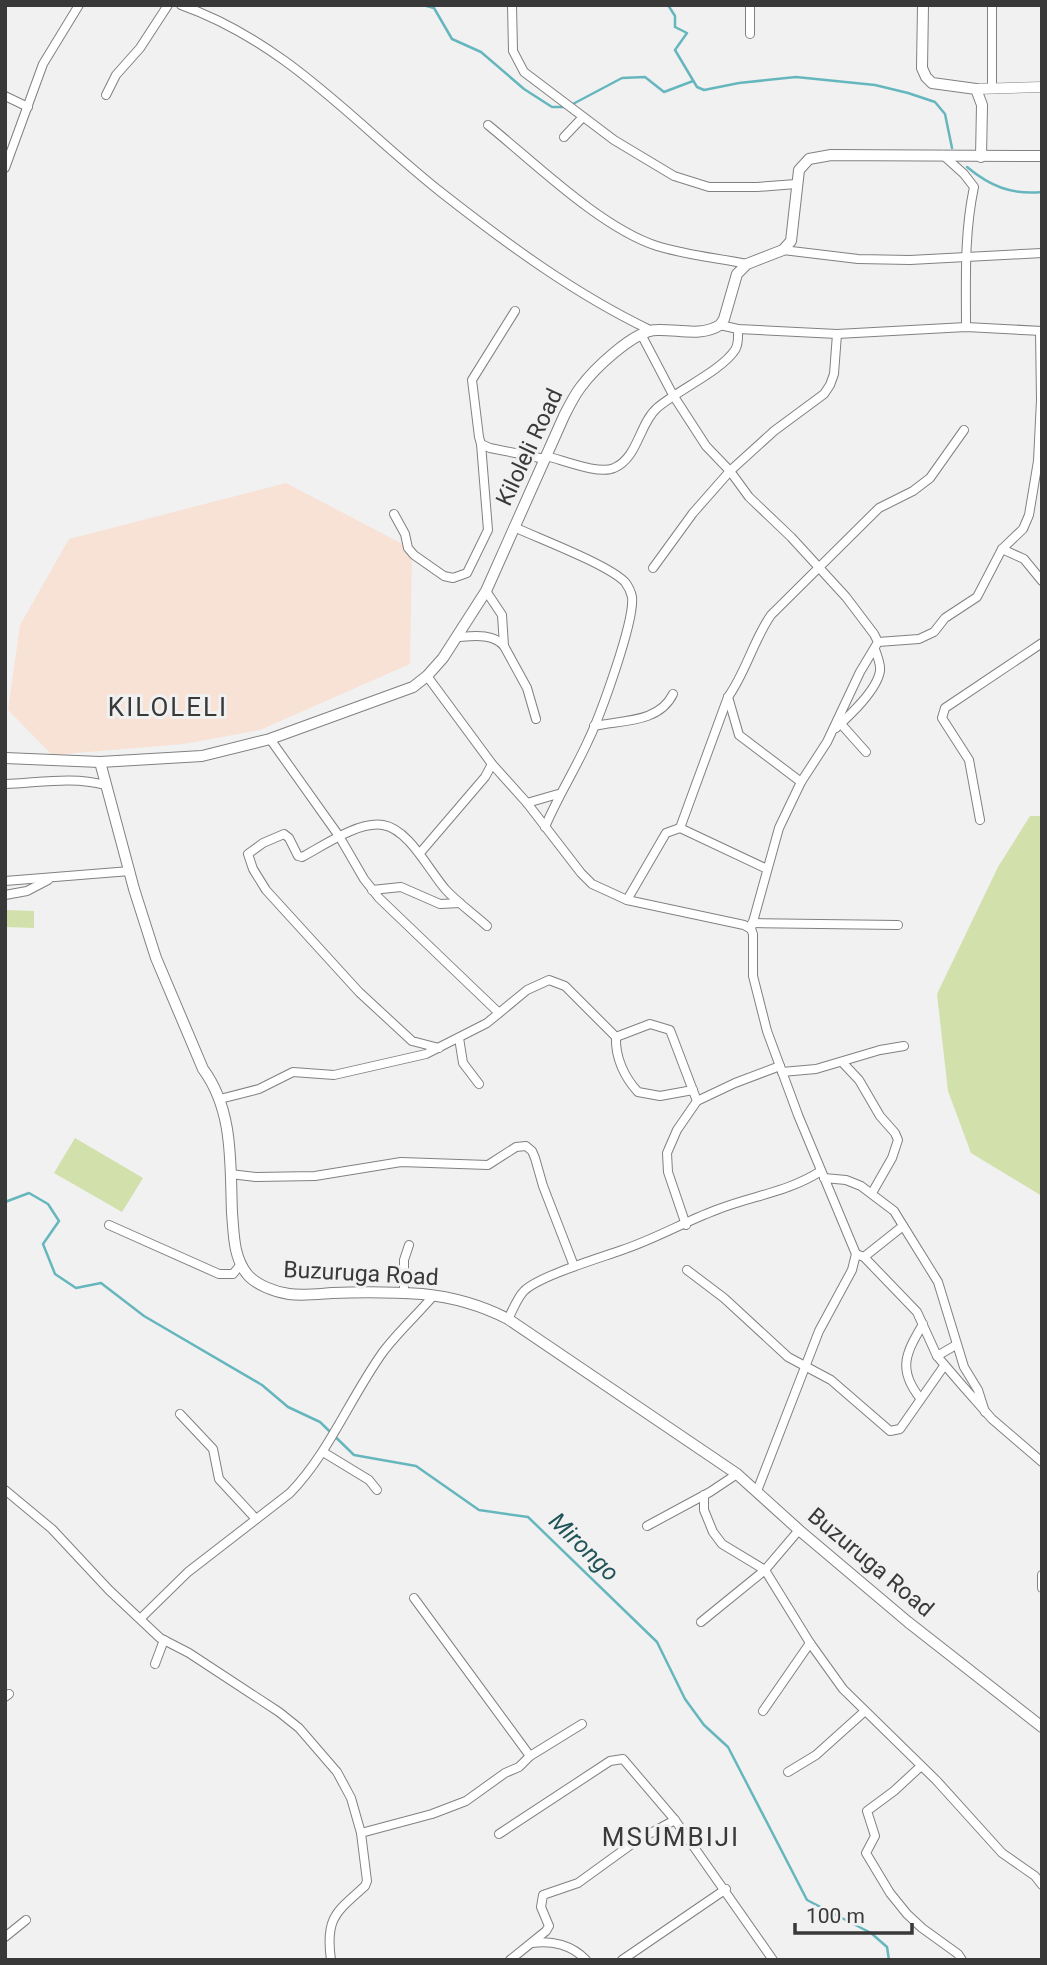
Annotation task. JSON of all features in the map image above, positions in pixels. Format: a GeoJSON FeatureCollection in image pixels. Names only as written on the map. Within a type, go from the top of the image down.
{"type":"FeatureCollection","features":[{"type":"Feature","properties":{"kind":"main road"},"geometry":{"type":"LineString","coordinates":[[923,5],[922,68],[932,83],[976,89],[982,105],[981,157]]}},
{"type":"Feature","properties":{"kind":"main road"},"geometry":{"type":"LineString","coordinates":[[645,332],[698,332],[720,326],[737,274],[747,264],[783,250],[791,241],[796,184],[802,165],[815,157],[1042,156]]}},
{"type":"Feature","properties":{"kind":"main road","name":"Kiloleli Road"},"geometry":{"type":"LineString","coordinates":[[5,758],[100,762],[202,756],[270,738],[413,687],[427,677],[458,637],[486,591],[564,416],[584,383],[611,356],[645,332]]}},
{"type":"Feature","properties":{"kind":"main road"},"geometry":{"type":"LineString","coordinates":[[100,762],[163,976],[203,1069],[220,1099],[227,1122],[234,1240],[241,1264]]}},
{"type":"Feature","properties":{"kind":"main road","name":"Buzuruga Road"},"geometry":{"type":"LineString","coordinates":[[241,1264],[247,1274],[264,1287],[289,1294],[434,1295],[476,1305],[508,1319],[737,1474],[799,1530],[941,1649],[1042,1727]]}},
{"type":"Feature","properties":{"kind":"street"},"geometry":{"type":"LineString","coordinates":[[5,168],[43,64],[79,5]]}},
{"type":"Feature","properties":{"kind":"street"},"geometry":{"type":"LineString","coordinates":[[106,95],[116,75],[140,48],[168,5]]}},
{"type":"Feature","properties":{"kind":"street"},"geometry":{"type":"LineString","coordinates":[[181,5],[219,21],[300,70],[441,192],[514,248],[645,332],[673,395],[706,446],[730,471],[749,497],[791,537],[846,597],[874,634],[880,666],[878,675],[860,704],[833,732]]}},
{"type":"Feature","properties":{"kind":"street"},"geometry":{"type":"LineString","coordinates":[[512,5],[513,51],[524,72],[639,156],[686,180],[709,187],[796,184]]}},
{"type":"Feature","properties":{"kind":"street"},"geometry":{"type":"LineString","coordinates":[[750,5],[750,34]]}},
{"type":"Feature","properties":{"kind":"street"},"geometry":{"type":"LineString","coordinates":[[992,5],[992,88]]}},
{"type":"Feature","properties":{"kind":"street"},"geometry":{"type":"LineString","coordinates":[[976,89],[1042,87]]}},
{"type":"Feature","properties":{"kind":"street"},"geometry":{"type":"LineString","coordinates":[[5,96],[28,107]]}},
{"type":"Feature","properties":{"kind":"street"},"geometry":{"type":"LineString","coordinates":[[564,137],[583,117]]}},
{"type":"Feature","properties":{"kind":"street"},"geometry":{"type":"LineString","coordinates":[[488,125],[572,194],[627,232],[657,246],[747,264]]}},
{"type":"Feature","properties":{"kind":"street"},"geometry":{"type":"LineString","coordinates":[[943,155],[974,187],[968,215],[967,327]]}},
{"type":"Feature","properties":{"kind":"street"},"geometry":{"type":"LineString","coordinates":[[783,250],[910,260],[1042,253]]}},
{"type":"Feature","properties":{"kind":"street"},"geometry":{"type":"LineString","coordinates":[[394,514],[405,534],[408,548],[414,555],[444,576],[453,578],[467,573],[488,530],[481,444],[472,380],[515,311]]}},
{"type":"Feature","properties":{"kind":"street"},"geometry":{"type":"LineString","coordinates":[[720,326],[837,334],[967,327],[1041,331],[1040,463],[1026,522],[1018,535],[1002,550],[977,597],[946,618],[934,632],[919,639],[876,646],[860,672],[833,732],[801,782],[779,828],[752,926],[753,968],[767,1031],[822,1174],[860,1255],[916,1312],[944,1366],[985,1412],[1042,1462]]}},
{"type":"Feature","properties":{"kind":"street"},"geometry":{"type":"LineString","coordinates":[[481,444],[605,471],[617,467],[631,453],[653,411],[715,368],[735,350],[738,329]]}},
{"type":"Feature","properties":{"kind":"street"},"geometry":{"type":"LineString","coordinates":[[653,568],[693,513],[730,471],[774,431],[824,394],[831,385],[834,374],[837,334]]}},
{"type":"Feature","properties":{"kind":"street"},"geometry":{"type":"LineString","coordinates":[[680,828],[727,697],[736,685],[761,630],[771,615],[879,508],[913,491],[930,478],[964,430]]}},
{"type":"Feature","properties":{"kind":"street"},"geometry":{"type":"LineString","coordinates":[[514,527],[608,571],[625,582],[632,596],[630,614],[611,679],[589,740],[558,794],[545,827]]}},
{"type":"Feature","properties":{"kind":"street"},"geometry":{"type":"LineString","coordinates":[[1002,550],[1024,559],[1042,581]]}},
{"type":"Feature","properties":{"kind":"street"},"geometry":{"type":"LineString","coordinates":[[486,591],[502,615],[504,646]]}},
{"type":"Feature","properties":{"kind":"street"},"geometry":{"type":"LineString","coordinates":[[458,637],[486,637],[504,646],[527,688],[536,719]]}},
{"type":"Feature","properties":{"kind":"street"},"geometry":{"type":"LineString","coordinates":[[980,820],[969,760],[942,718],[942,712],[1042,643]]}},
{"type":"Feature","properties":{"kind":"street"},"geometry":{"type":"LineString","coordinates":[[427,677],[492,764],[592,884],[627,901],[752,926],[898,925]]}},
{"type":"Feature","properties":{"kind":"street"},"geometry":{"type":"LineString","coordinates":[[594,726],[659,712],[667,706],[673,694]]}},
{"type":"Feature","properties":{"kind":"street"},"geometry":{"type":"LineString","coordinates":[[727,697],[739,735],[801,782]]}},
{"type":"Feature","properties":{"kind":"street"},"geometry":{"type":"LineString","coordinates":[[841,724],[866,752]]}},
{"type":"Feature","properties":{"kind":"street"},"geometry":{"type":"LineString","coordinates":[[270,738],[339,836],[372,890],[499,1013]]}},
{"type":"Feature","properties":{"kind":"street"},"geometry":{"type":"LineString","coordinates":[[420,853],[485,777],[492,764]]}},
{"type":"Feature","properties":{"kind":"street"},"geometry":{"type":"LineString","coordinates":[[5,784],[67,780],[91,781],[105,785]]}},
{"type":"Feature","properties":{"kind":"street"},"geometry":{"type":"LineString","coordinates":[[527,803],[558,794]]}},
{"type":"Feature","properties":{"kind":"street"},"geometry":{"type":"LineString","coordinates":[[439,1048],[412,1041],[359,992],[266,890],[248,859],[250,852],[279,834],[284,834],[301,857],[339,836],[382,824],[415,845],[433,874],[460,903],[487,926]]}},
{"type":"Feature","properties":{"kind":"street"},"geometry":{"type":"LineString","coordinates":[[627,901],[666,833],[680,828],[767,869]]}},
{"type":"Feature","properties":{"kind":"street"},"geometry":{"type":"LineString","coordinates":[[5,881],[130,871]]}},
{"type":"Feature","properties":{"kind":"street"},"geometry":{"type":"LineString","coordinates":[[5,895],[27,891],[51,879]]}},
{"type":"Feature","properties":{"kind":"street"},"geometry":{"type":"LineString","coordinates":[[372,890],[401,887],[440,904],[460,903]]}},
{"type":"Feature","properties":{"kind":"street"},"geometry":{"type":"LineString","coordinates":[[220,1099],[259,1089],[293,1072],[334,1076],[426,1054],[459,1038],[499,1013],[527,990],[549,980],[558,981],[565,986],[616,1037],[625,1075],[638,1092],[660,1096],[693,1090]]}},
{"type":"Feature","properties":{"kind":"street"},"geometry":{"type":"LineString","coordinates":[[616,1037],[650,1024],[670,1030],[697,1101]]}},
{"type":"Feature","properties":{"kind":"street"},"geometry":{"type":"LineString","coordinates":[[459,1038],[463,1063],[479,1084]]}},
{"type":"Feature","properties":{"kind":"street"},"geometry":{"type":"LineString","coordinates":[[685,1225],[672,1190],[667,1153],[677,1130],[697,1101],[735,1083],[781,1069],[816,1069],[880,1050],[904,1046]]}},
{"type":"Feature","properties":{"kind":"street"},"geometry":{"type":"LineString","coordinates":[[842,1062],[859,1080],[898,1140],[892,1158],[872,1193]]}},
{"type":"Feature","properties":{"kind":"street"},"geometry":{"type":"LineString","coordinates":[[230,1174],[256,1177],[315,1176],[401,1162],[488,1165],[513,1149],[526,1146],[534,1154],[574,1266]]}},
{"type":"Feature","properties":{"kind":"street"},"geometry":{"type":"LineString","coordinates":[[508,1319],[524,1290],[574,1266],[629,1248],[715,1210],[790,1188],[822,1174],[846,1180],[872,1193],[894,1211],[938,1282],[967,1375],[978,1390],[985,1412]]}},
{"type":"Feature","properties":{"kind":"street"},"geometry":{"type":"LineString","coordinates":[[109,1225],[219,1274],[233,1274],[241,1264]]}},
{"type":"Feature","properties":{"kind":"street"},"geometry":{"type":"LineString","coordinates":[[757,1491],[819,1331],[860,1255],[903,1226]]}},
{"type":"Feature","properties":{"kind":"street"},"geometry":{"type":"LineString","coordinates":[[404,1293],[404,1260],[409,1245]]}},
{"type":"Feature","properties":{"kind":"street"},"geometry":{"type":"LineString","coordinates":[[687,1269],[724,1298],[788,1356],[831,1380],[890,1431],[900,1429],[944,1366]]}},
{"type":"Feature","properties":{"kind":"street"},"geometry":{"type":"LineString","coordinates":[[141,1618],[188,1572],[290,1493],[323,1452],[384,1351],[434,1295]]}},
{"type":"Feature","properties":{"kind":"street"},"geometry":{"type":"LineString","coordinates":[[920,1398],[908,1381],[905,1364],[912,1343],[923,1324]]}},
{"type":"Feature","properties":{"kind":"street"},"geometry":{"type":"LineString","coordinates":[[937,1356],[957,1345]]}},
{"type":"Feature","properties":{"kind":"street"},"geometry":{"type":"LineString","coordinates":[[180,1414],[213,1449],[219,1479],[256,1519]]}},
{"type":"Feature","properties":{"kind":"street"},"geometry":{"type":"LineString","coordinates":[[323,1452],[369,1480],[377,1490]]}},
{"type":"Feature","properties":{"kind":"street"},"geometry":{"type":"LineString","coordinates":[[648,1526],[737,1474]]}},
{"type":"Feature","properties":{"kind":"street"},"geometry":{"type":"LineString","coordinates":[[5,1490],[52,1529],[109,1590],[164,1640],[189,1653],[299,1728],[337,1772],[351,1798],[361,1833],[367,1881],[365,1886],[340,1908],[332,1923],[329,1941],[331,1960]]}},
{"type":"Feature","properties":{"kind":"street"},"geometry":{"type":"LineString","coordinates":[[704,1495],[707,1521],[722,1544],[765,1570],[810,1643],[843,1689],[936,1780],[1002,1853],[1035,1876],[1042,1885]]}},
{"type":"Feature","properties":{"kind":"street"},"geometry":{"type":"LineString","coordinates":[[701,1622],[765,1570],[799,1530]]}},
{"type":"Feature","properties":{"kind":"street"},"geometry":{"type":"LineString","coordinates":[[1042,1575],[1042,1588]]}},
{"type":"Feature","properties":{"kind":"street"},"geometry":{"type":"LineString","coordinates":[[414,1598],[530,1756]]}},
{"type":"Feature","properties":{"kind":"street"},"geometry":{"type":"LineString","coordinates":[[155,1664],[164,1640]]}},
{"type":"Feature","properties":{"kind":"street"},"geometry":{"type":"LineString","coordinates":[[763,1711],[810,1643]]}},
{"type":"Feature","properties":{"kind":"street"},"geometry":{"type":"LineString","coordinates":[[789,1772],[816,1755],[865,1711]]}},
{"type":"Feature","properties":{"kind":"street"},"geometry":{"type":"LineString","coordinates":[[361,1833],[432,1814],[466,1801],[582,1724]]}},
{"type":"Feature","properties":{"kind":"street"},"geometry":{"type":"LineString","coordinates":[[499,1834],[618,1758],[623,1759],[676,1820],[773,1960]]}},
{"type":"Feature","properties":{"kind":"street"},"geometry":{"type":"LineString","coordinates":[[920,1767],[867,1811],[866,1815],[875,1836],[866,1853],[900,1906],[922,1928],[958,1954],[962,1960]]}},
{"type":"Feature","properties":{"kind":"street"},"geometry":{"type":"LineString","coordinates":[[510,1960],[549,1926],[541,1907],[543,1895],[578,1883],[639,1839],[676,1820]]}},
{"type":"Feature","properties":{"kind":"street"},"geometry":{"type":"LineString","coordinates":[[622,1960],[726,1889]]}},
{"type":"Feature","properties":{"kind":"street"},"geometry":{"type":"LineString","coordinates":[[5,1937],[26,1920]]}},
{"type":"Feature","properties":{"kind":"street"},"geometry":{"type":"LineString","coordinates":[[531,1943],[547,1942],[570,1946],[586,1960]]}},
{"type":"Feature","properties":{"kind":"shaded area"},"geometry":{"type":"Polygon","coordinates":[[[286,483],[412,549],[410,664],[260,730],[184,744],[52,755],[8,710],[20,625],[69,539],[286,483]]]}},
{"type":"Feature","properties":{"kind":"green space"},"geometry":{"type":"Polygon","coordinates":[[[1030,816],[1042,816],[1042,1196],[971,1153],[948,1091],[937,994],[998,867],[1030,816]]]}},
{"type":"Feature","properties":{"kind":"green space"},"geometry":{"type":"Polygon","coordinates":[[[5,910],[34,911],[34,928],[5,927],[5,910]]]}},
{"type":"Feature","properties":{"kind":"green space"},"geometry":{"type":"Polygon","coordinates":[[[75,1138],[143,1178],[122,1212],[54,1173],[75,1138]]]}},
{"type":"Feature","properties":{"kind":"waterway"},"geometry":{"type":"LineString","coordinates":[[423,5],[434,8],[452,39],[481,52],[524,89],[552,107],[565,107]]}},
{"type":"Feature","properties":{"kind":"waterway"},"geometry":{"type":"LineString","coordinates":[[668,5],[675,16],[675,27],[687,33],[675,50],[697,87],[704,90],[796,77],[875,85],[935,102],[945,114],[952,148]]}},
{"type":"Feature","properties":{"kind":"waterway"},"geometry":{"type":"LineString","coordinates":[[571,105],[622,78],[645,77],[664,92],[693,81]]}},
{"type":"Feature","properties":{"kind":"waterway"},"geometry":{"type":"LineString","coordinates":[[967,167],[1001,188],[1020,192],[1042,192]]}},
{"type":"Feature","properties":{"kind":"waterway","name":"Mirongo"},"geometry":{"type":"LineString","coordinates":[[5,1202],[29,1193],[48,1204],[59,1221],[43,1244],[55,1274],[76,1288],[101,1283],[144,1316],[262,1385],[288,1407],[320,1422],[354,1455],[416,1466],[479,1510],[528,1517],[657,1642],[685,1699],[704,1725],[728,1747],[807,1900],[871,1933],[887,1947],[889,1960]]}},
{"type":"Feature","properties":{"kind":"district","name":"KILOLELI"},"geometry":{"type":"Point","coordinates":[168,707]}},
{"type":"Feature","properties":{"kind":"district","name":"MSUMBIJI"},"geometry":{"type":"Point","coordinates":[671,1837]}}]}
